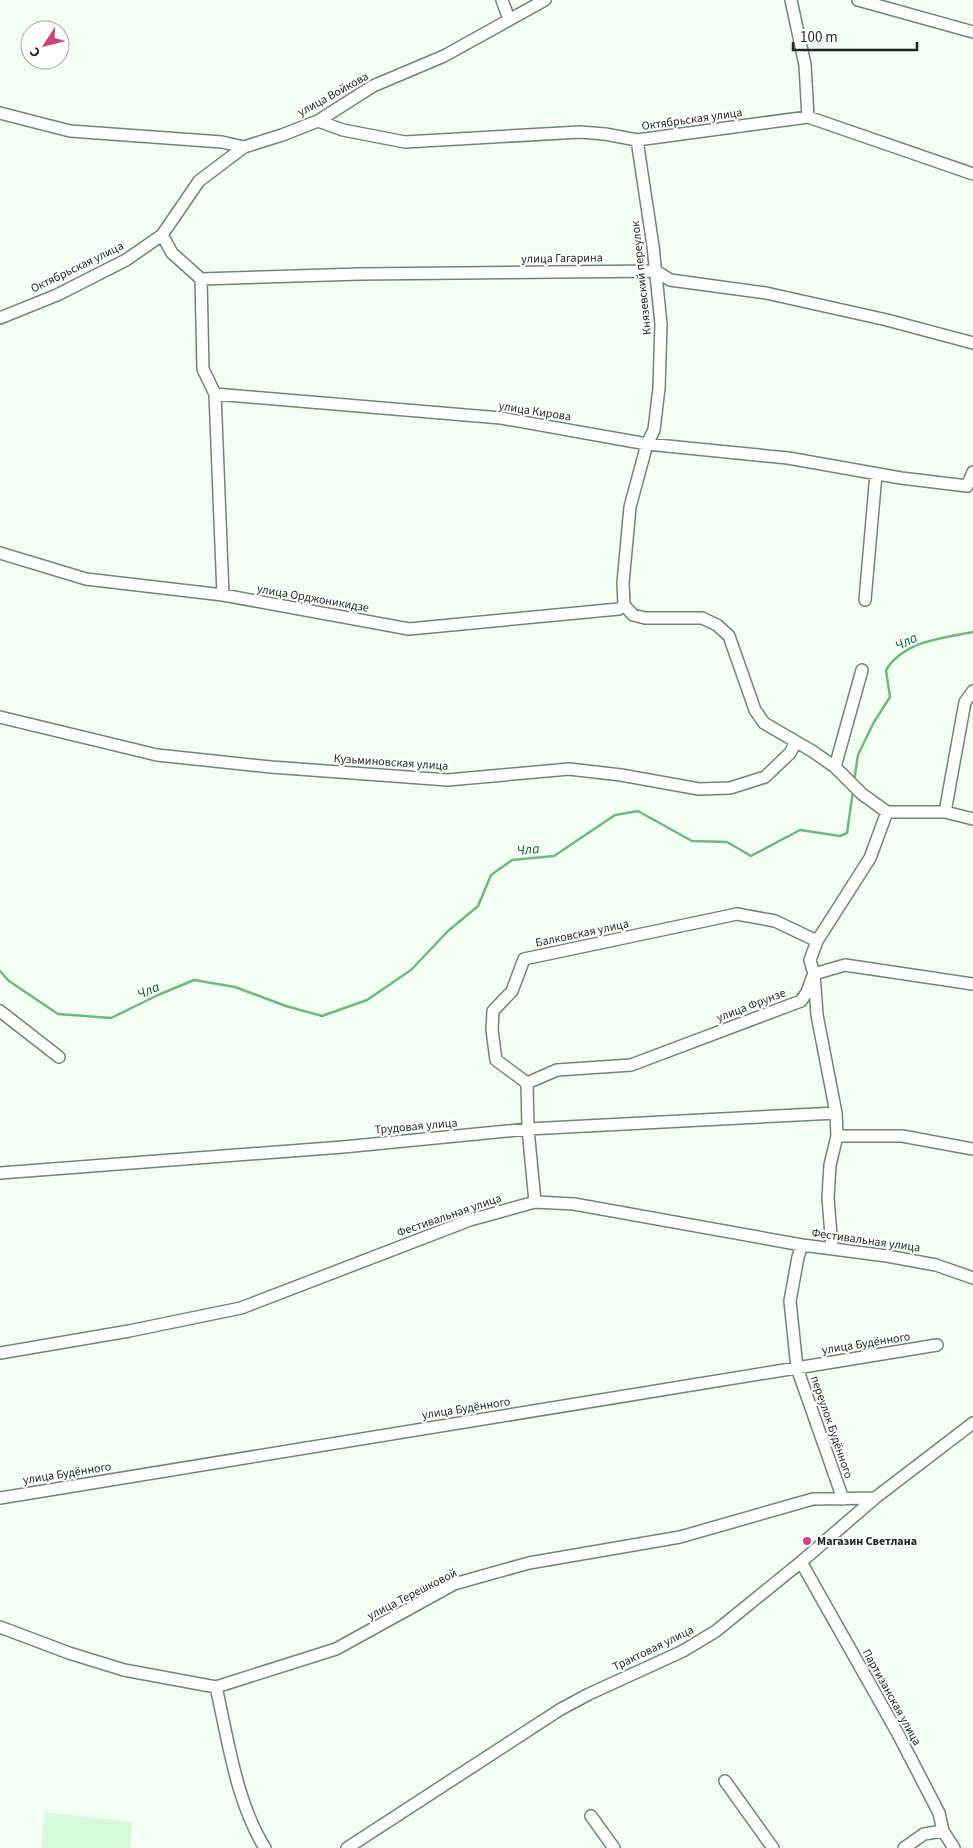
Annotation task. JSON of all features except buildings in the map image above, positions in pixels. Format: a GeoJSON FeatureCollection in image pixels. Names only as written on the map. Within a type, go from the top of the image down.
{"type":"FeatureCollection","features":[{"type":"Feature","properties":{"kind":"street"},"geometry":{"type":"LineString","coordinates":[[502,0],[509,19]]}},
{"type":"Feature","properties":{"kind":"street","name":"улица Войкова"},"geometry":{"type":"LineString","coordinates":[[0,113],[70,131],[222,142],[244,147],[318,121],[373,86],[444,56],[545,0]]}},
{"type":"Feature","properties":{"kind":"street"},"geometry":{"type":"LineString","coordinates":[[791,0],[805,65],[808,117]]}},
{"type":"Feature","properties":{"kind":"street"},"geometry":{"type":"LineString","coordinates":[[858,0],[973,32]]}},
{"type":"Feature","properties":{"kind":"street","name":"Октябрьская улица"},"geometry":{"type":"LineString","coordinates":[[318,121],[343,130],[405,142],[580,132],[637,140],[808,117],[973,174]]}},
{"type":"Feature","properties":{"kind":"street","name":"Князевский переулок"},"geometry":{"type":"LineString","coordinates":[[624,605],[630,507],[647,444],[654,430],[659,388],[661,324],[656,271],[637,140]]}},
{"type":"Feature","properties":{"kind":"street","name":"Октябрьская улица"},"geometry":{"type":"LineString","coordinates":[[0,318],[57,295],[118,265],[162,234],[199,181],[244,147]]}},
{"type":"Feature","properties":{"kind":"street"},"geometry":{"type":"LineString","coordinates":[[162,234],[172,253],[201,279],[203,369],[214,394],[223,596]]}},
{"type":"Feature","properties":{"kind":"street","name":"улица Гагарина"},"geometry":{"type":"LineString","coordinates":[[201,279],[360,274],[656,271],[670,280],[766,294],[887,320],[973,343]]}},
{"type":"Feature","properties":{"kind":"street","name":"улица Кирова"},"geometry":{"type":"LineString","coordinates":[[214,394],[501,418],[647,444],[788,458],[950,485],[967,486],[973,472]]}},
{"type":"Feature","properties":{"kind":"street"},"geometry":{"type":"LineString","coordinates":[[865,600],[876,474]]}},
{"type":"Feature","properties":{"kind":"street","name":"улица Орджоникидзе"},"geometry":{"type":"LineString","coordinates":[[0,553],[86,579],[223,596],[409,629],[619,609],[624,605]]}},
{"type":"Feature","properties":{"kind":"street"},"geometry":{"type":"LineString","coordinates":[[624,605],[633,614],[645,618],[702,618],[717,625],[729,636],[755,710],[764,724],[835,767],[862,794],[887,812],[945,812],[973,819]]}},
{"type":"Feature","properties":{"kind":"street"},"geometry":{"type":"LineString","coordinates":[[835,767],[862,670]]}},
{"type":"Feature","properties":{"kind":"street"},"geometry":{"type":"LineString","coordinates":[[945,812],[965,702],[973,691]]}},
{"type":"Feature","properties":{"kind":"street","name":"Кузьминовская улица"},"geometry":{"type":"LineString","coordinates":[[0,717],[157,755],[281,768],[448,780],[569,769],[621,775],[699,789],[730,788],[765,778],[790,753],[796,742]]}},
{"type":"Feature","properties":{"kind":"street"},"geometry":{"type":"LineString","coordinates":[[832,1248],[828,1198],[830,1165],[837,1136],[836,1113],[817,1015],[814,974],[810,960],[817,941],[870,858],[887,812]]}},
{"type":"Feature","properties":{"kind":"street","name":"Балковская улица"},"geometry":{"type":"LineString","coordinates":[[527,1083],[496,1060],[492,1030],[493,1011],[512,990],[524,959],[737,914],[775,921],[817,941]]}},
{"type":"Feature","properties":{"kind":"street"},"geometry":{"type":"LineString","coordinates":[[814,974],[845,965],[973,984]]}},
{"type":"Feature","properties":{"kind":"street","name":"улица Фрунзе"},"geometry":{"type":"LineString","coordinates":[[527,1083],[557,1070],[631,1065],[677,1046],[736,1026],[801,1001],[807,992],[814,974]]}},
{"type":"Feature","properties":{"kind":"street"},"geometry":{"type":"LineString","coordinates":[[0,1011],[59,1058]]}},
{"type":"Feature","properties":{"kind":"street"},"geometry":{"type":"LineString","coordinates":[[527,1083],[528,1129],[535,1202]]}},
{"type":"Feature","properties":{"kind":"street","name":"Трудовая улица"},"geometry":{"type":"LineString","coordinates":[[0,1173],[343,1147],[528,1129],[836,1113]]}},
{"type":"Feature","properties":{"kind":"street"},"geometry":{"type":"LineString","coordinates":[[837,1136],[902,1136],[973,1149]]}},
{"type":"Feature","properties":{"kind":"street","name":"Фестивальная улица"},"geometry":{"type":"LineString","coordinates":[[0,1353],[129,1331],[241,1308],[470,1220],[535,1202],[574,1204],[802,1245],[936,1265],[973,1278]]}},
{"type":"Feature","properties":{"kind":"street","name":"переулок Будённого"},"geometry":{"type":"LineString","coordinates":[[802,1245],[790,1300],[797,1368],[843,1499]]}},
{"type":"Feature","properties":{"kind":"street","name":"улица Будённого"},"geometry":{"type":"LineString","coordinates":[[0,1498],[937,1345]]}},
{"type":"Feature","properties":{"kind":"street","name":"Трактовая улица"},"geometry":{"type":"LineString","coordinates":[[347,1848],[561,1708],[683,1651],[708,1636],[801,1562],[875,1498],[972,1425]]}},
{"type":"Feature","properties":{"kind":"street","name":"улица Терешковой"},"geometry":{"type":"LineString","coordinates":[[0,1627],[69,1653],[124,1670],[216,1687],[336,1649],[454,1584],[529,1563],[680,1537],[813,1499],[875,1498]]}},
{"type":"Feature","properties":{"kind":"street","name":"Партизанская улица"},"geometry":{"type":"LineString","coordinates":[[801,1562],[897,1732],[939,1813],[943,1831],[954,1848]]}},
{"type":"Feature","properties":{"kind":"street"},"geometry":{"type":"LineString","coordinates":[[216,1687],[241,1795],[265,1848]]}},
{"type":"Feature","properties":{"kind":"street"},"geometry":{"type":"LineString","coordinates":[[725,1782],[773,1848]]}},
{"type":"Feature","properties":{"kind":"street"},"geometry":{"type":"LineString","coordinates":[[591,1816],[614,1848]]}},
{"type":"Feature","properties":{"kind":"street"},"geometry":{"type":"LineString","coordinates":[[904,1848],[924,1834],[943,1831]]}},
{"type":"Feature","properties":{"kind":"shaded area"},"geometry":{"type":"Polygon","coordinates":[[[44,1812],[132,1822],[130,1848],[41,1848],[44,1812]]]}},
{"type":"Feature","properties":{"kind":"waterway","name":"Чла"},"geometry":{"type":"LineString","coordinates":[[854,781],[858,755],[874,722],[890,697],[886,670],[894,660],[913,647],[925,642],[973,632]]}},
{"type":"Feature","properties":{"kind":"waterway","name":"Чла"},"geometry":{"type":"LineString","coordinates":[[0,971],[9,981],[58,1014],[111,1018],[194,980],[235,987],[286,1006],[322,1016],[367,1000],[411,970],[448,931],[478,906],[491,875],[512,860],[554,856],[615,815],[638,811],[692,841],[727,842],[751,856],[800,830],[840,836],[847,833],[853,791]]}},
{"type":"Feature","properties":{"kind":"place","name":"Магазин Светлана"},"geometry":{"type":"Point","coordinates":[807,1541]}}]}
